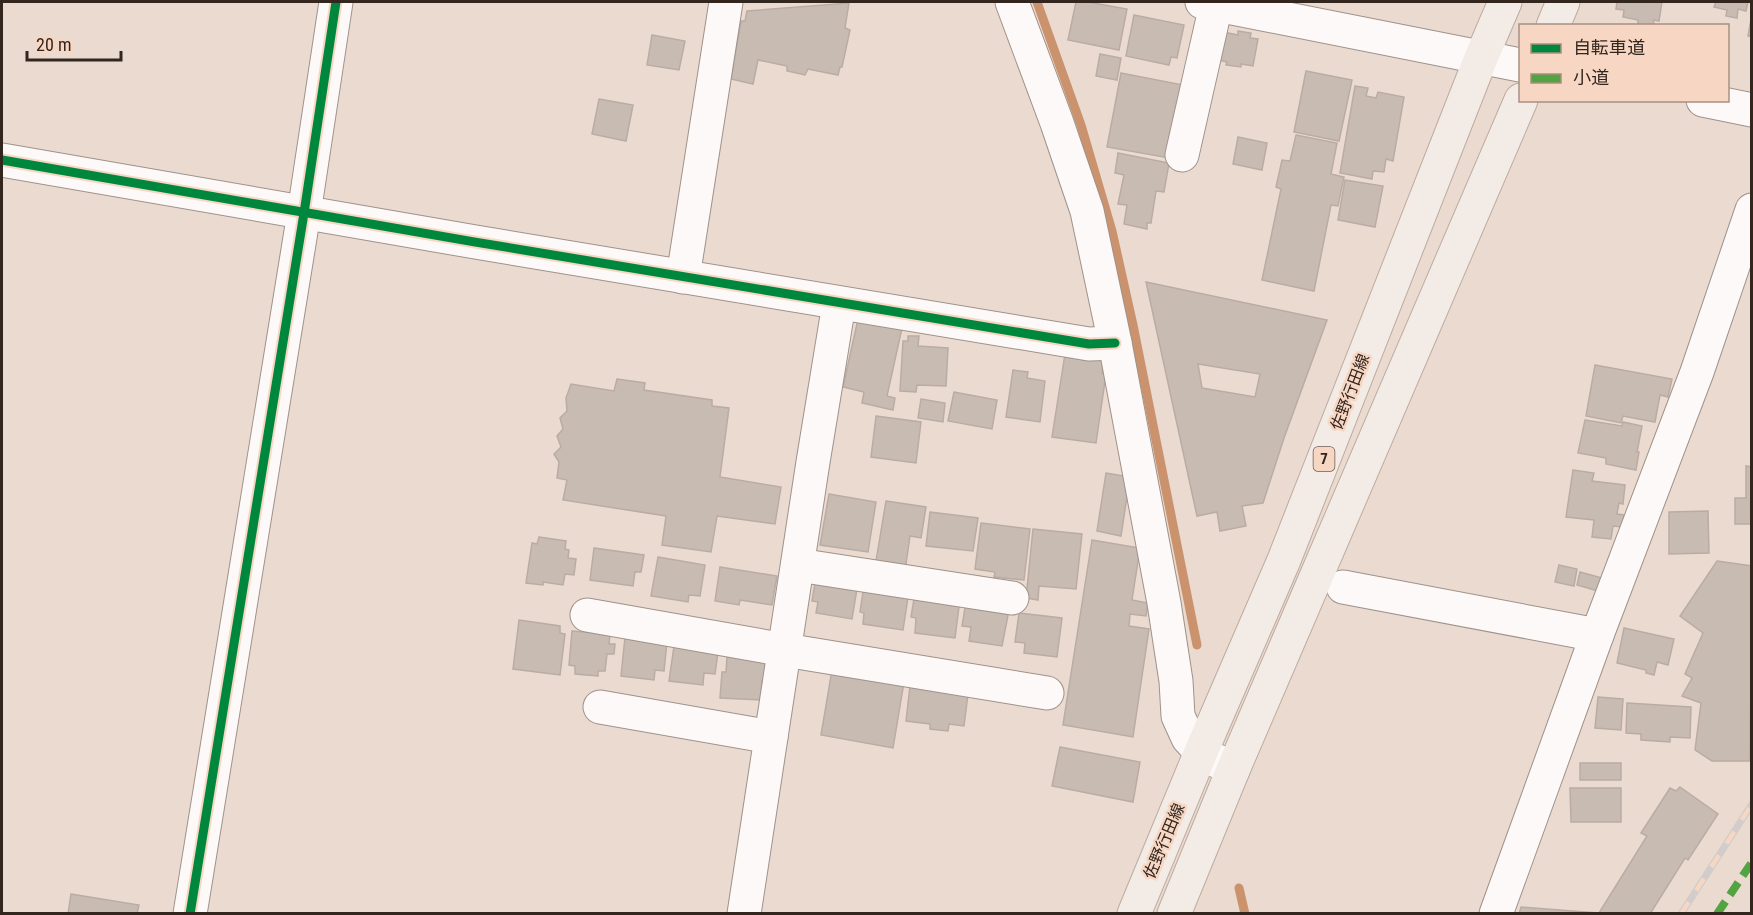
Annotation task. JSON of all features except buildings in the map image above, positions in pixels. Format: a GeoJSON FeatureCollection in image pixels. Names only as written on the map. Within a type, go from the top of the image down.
{"type":"FeatureCollection","features":[{"type":"Feature","properties":{"kind":"main road","name":"佐野行田線"},"geometry":{"type":"LineString","coordinates":[[1134,914],[1284,560],[1505,2]]}},
{"type":"Feature","properties":{"kind":"main road"},"geometry":{"type":"LineString","coordinates":[[1554,24],[1563,2]]}},
{"type":"Feature","properties":{"kind":"main road"},"geometry":{"type":"LineString","coordinates":[[1174,914],[1233,770],[1520,102]]}},
{"type":"Feature","properties":{"kind":"street"},"geometry":{"type":"LineString","coordinates":[[190,914],[336,2]]}},
{"type":"Feature","properties":{"kind":"street"},"geometry":{"type":"LineString","coordinates":[[683,277],[726,2]]}},
{"type":"Feature","properties":{"kind":"street"},"geometry":{"type":"LineString","coordinates":[[1012,2],[1087,211],[1115,343],[1164,603],[1176,681],[1178,717],[1188,738],[1201,752],[1233,770]]}},
{"type":"Feature","properties":{"kind":"street"},"geometry":{"type":"LineString","coordinates":[[1182,155],[1209,3],[1519,65]]}},
{"type":"Feature","properties":{"kind":"street"},"geometry":{"type":"LineString","coordinates":[[1713,102],[1752,110]]}},
{"type":"Feature","properties":{"kind":"street"},"geometry":{"type":"LineString","coordinates":[[2,160],[839,303],[1089,344],[1115,343]]}},
{"type":"Feature","properties":{"kind":"street"},"geometry":{"type":"LineString","coordinates":[[1496,914],[1597,635],[1696,372],[1752,210]]}},
{"type":"Feature","properties":{"kind":"street"},"geometry":{"type":"LineString","coordinates":[[744,914],[839,303]]}},
{"type":"Feature","properties":{"kind":"street"},"geometry":{"type":"LineString","coordinates":[[798,565],[1012,598]]}},
{"type":"Feature","properties":{"kind":"street"},"geometry":{"type":"LineString","coordinates":[[1343,587],[1597,635]]}},
{"type":"Feature","properties":{"kind":"street"},"geometry":{"type":"LineString","coordinates":[[587,615],[1047,693]]}},
{"type":"Feature","properties":{"kind":"street"},"geometry":{"type":"LineString","coordinates":[[600,707],[771,736]]}},
{"type":"Feature","properties":{"kind":"waterway"},"geometry":{"type":"LineString","coordinates":[[1037,2],[1081,125],[1112,231],[1197,645]]}},
{"type":"Feature","properties":{"kind":"waterway"},"geometry":{"type":"LineString","coordinates":[[1239,888],[1245,914]]}},
{"type":"Feature","properties":{"kind":"railway"},"geometry":{"type":"LineString","coordinates":[[1681,914],[1752,804]]}},
{"type":"Feature","properties":{"kind":"marked path"},"geometry":{"type":"LineString","coordinates":[[1717,914],[1752,862]]}},
{"type":"Feature","properties":{"kind":"cycle path"},"geometry":{"type":"LineString","coordinates":[[190,914],[336,2]]}},
{"type":"Feature","properties":{"kind":"cycle path"},"geometry":{"type":"LineString","coordinates":[[2,160],[953,322],[1089,344],[1115,343]]}}]}
